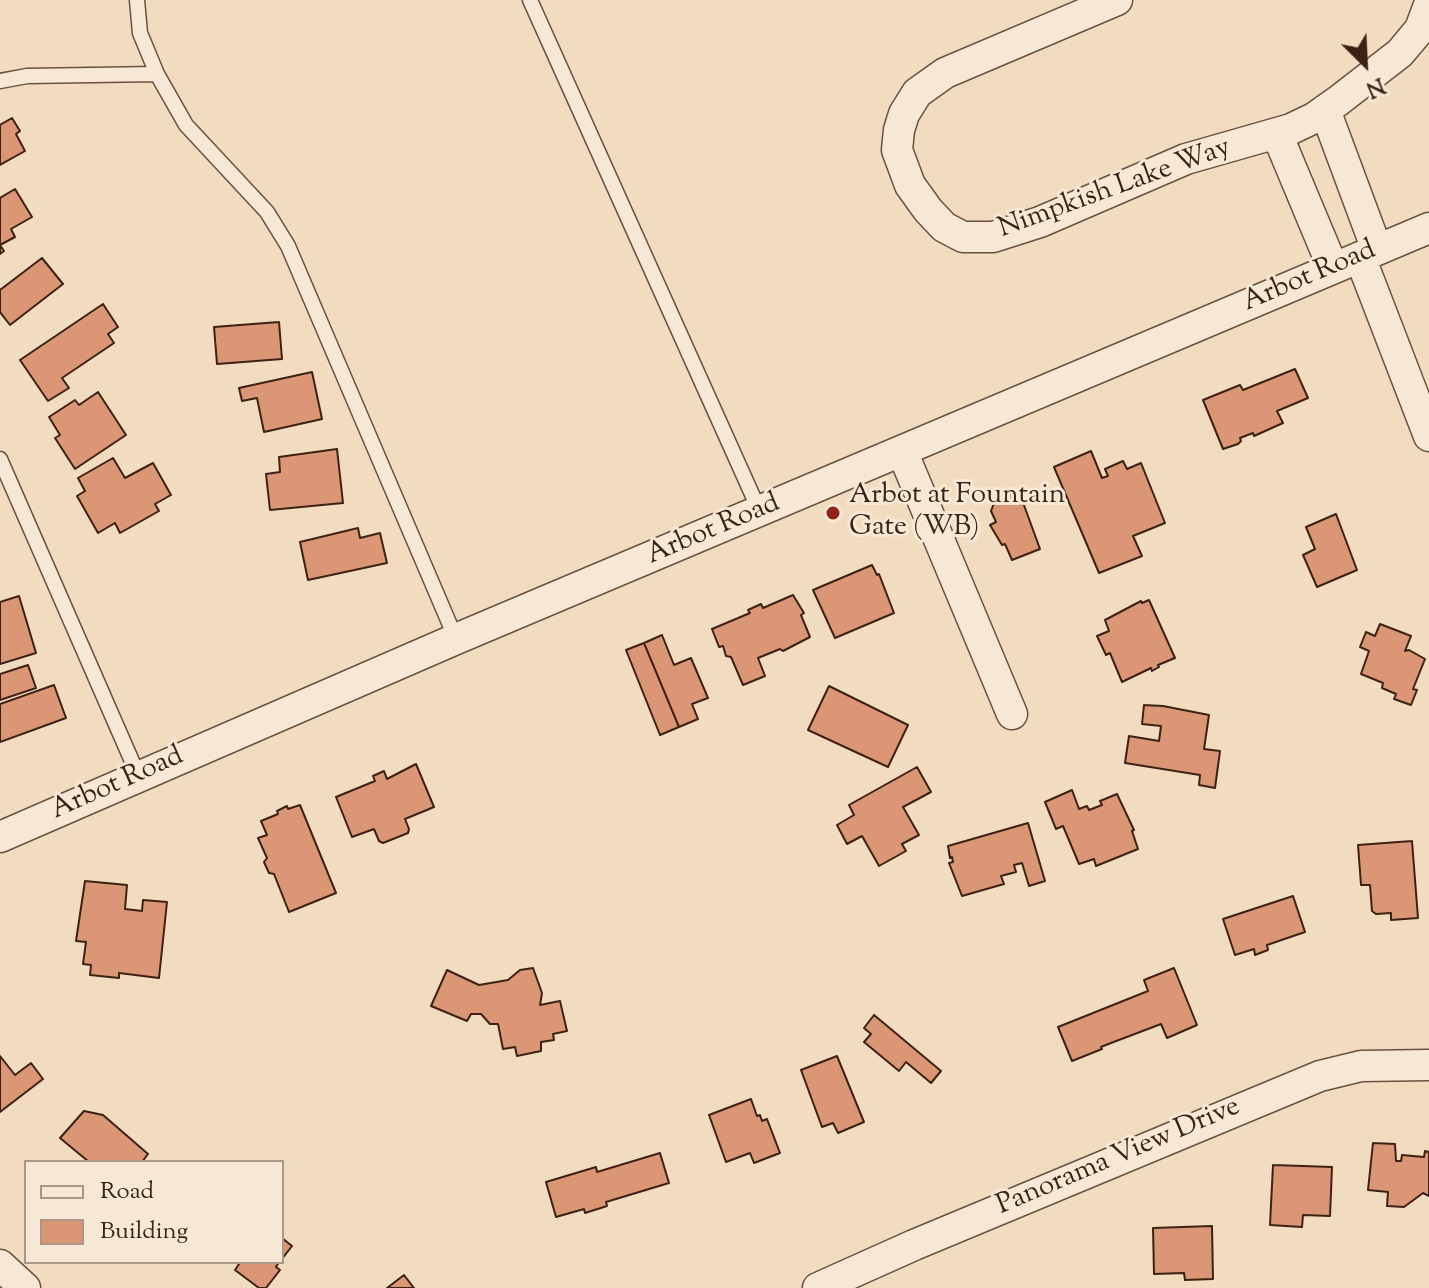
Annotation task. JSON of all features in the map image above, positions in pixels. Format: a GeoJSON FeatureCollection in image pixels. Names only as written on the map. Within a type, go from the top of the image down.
{"type":"FeatureCollection","features":[{"type":"Feature","properties":{"kind":"street","name":"Nimpkish Lake Way"},"geometry":{"type":"LineString","coordinates":[[1117,0],[945,73],[917,93],[904,114],[897,150],[910,185],[944,227],[963,237],[993,237],[1040,222],[1186,159],[1277,134],[1314,118],[1374,75],[1412,41],[1429,5]]}},
{"type":"Feature","properties":{"kind":"street"},"geometry":{"type":"LineString","coordinates":[[1325,110],[1357,258],[1429,436]]}},
{"type":"Feature","properties":{"kind":"street"},"geometry":{"type":"LineString","coordinates":[[1277,134],[1357,258]]}},
{"type":"Feature","properties":{"kind":"street","name":"Arbot Road"},"geometry":{"type":"LineString","coordinates":[[0,837],[456,639],[1429,228]]}},
{"type":"Feature","properties":{"kind":"street"},"geometry":{"type":"LineString","coordinates":[[902,451],[1012,714]]}},
{"type":"Feature","properties":{"kind":"street","name":"Panorama View Drive"},"geometry":{"type":"LineString","coordinates":[[818,1288],[1306,1081],[1361,1066],[1429,1065]]}},
{"type":"Feature","properties":{"kind":"street"},"geometry":{"type":"LineString","coordinates":[[0,1265],[25,1288]]}},
{"type":"Feature","properties":{"kind":"lane"},"geometry":{"type":"LineString","coordinates":[[137,0],[140,33],[157,74],[186,125],[267,212],[288,246],[456,639]]}},
{"type":"Feature","properties":{"kind":"lane"},"geometry":{"type":"LineString","coordinates":[[530,0],[760,512]]}},
{"type":"Feature","properties":{"kind":"lane"},"geometry":{"type":"LineString","coordinates":[[0,81],[27,76],[157,74]]}},
{"type":"Feature","properties":{"kind":"lane"},"geometry":{"type":"LineString","coordinates":[[0,459],[138,775]]}},
{"type":"Feature","properties":{"kind":"building"},"geometry":{"type":"Polygon","coordinates":[[[12,118],[20,131],[16,134],[25,151],[0,165],[0,125],[12,118]]]}},
{"type":"Feature","properties":{"kind":"building"},"geometry":{"type":"Polygon","coordinates":[[[15,189],[32,217],[11,229],[15,237],[0,245],[0,198],[15,189]]]}},
{"type":"Feature","properties":{"kind":"building"},"geometry":{"type":"Polygon","coordinates":[[[42,258],[63,284],[10,325],[0,312],[0,290],[42,258]]]}},
{"type":"Feature","properties":{"kind":"building"},"geometry":{"type":"Polygon","coordinates":[[[103,304],[118,327],[108,334],[114,343],[62,378],[69,388],[48,401],[20,360],[103,304]]]}},
{"type":"Feature","properties":{"kind":"building"},"geometry":{"type":"Polygon","coordinates":[[[279,322],[282,359],[217,364],[214,327],[279,322]]]}},
{"type":"Feature","properties":{"kind":"building"},"geometry":{"type":"Polygon","coordinates":[[[1295,369],[1308,398],[1277,411],[1283,423],[1254,436],[1253,433],[1240,438],[1238,444],[1223,449],[1203,400],[1240,385],[1243,390],[1295,369]]]}},
{"type":"Feature","properties":{"kind":"building"},"geometry":{"type":"Polygon","coordinates":[[[312,372],[322,419],[264,432],[257,398],[242,401],[239,388],[312,372]]]}},
{"type":"Feature","properties":{"kind":"building"},"geometry":{"type":"Polygon","coordinates":[[[98,392],[126,435],[75,469],[55,438],[60,435],[49,417],[75,400],[79,405],[98,392]]]}},
{"type":"Feature","properties":{"kind":"building"},"geometry":{"type":"Polygon","coordinates":[[[337,449],[343,503],[270,510],[266,474],[280,472],[279,457],[337,449]]]}},
{"type":"Feature","properties":{"kind":"building"},"geometry":{"type":"Polygon","coordinates":[[[1091,451],[1102,478],[1108,476],[1105,469],[1123,461],[1127,469],[1141,463],[1165,523],[1133,536],[1142,556],[1099,573],[1054,467],[1091,451]]]}},
{"type":"Feature","properties":{"kind":"building"},"geometry":{"type":"Polygon","coordinates":[[[113,458],[125,478],[153,463],[171,495],[155,504],[159,511],[120,533],[115,523],[98,533],[77,496],[85,491],[78,478],[113,458]]]}},
{"type":"Feature","properties":{"kind":"building"},"geometry":{"type":"Polygon","coordinates":[[[1011,493],[1021,497],[1040,549],[1012,560],[1005,544],[1002,545],[990,525],[996,522],[991,511],[994,503],[1011,493]]]}},
{"type":"Feature","properties":{"kind":"building"},"geometry":{"type":"Polygon","coordinates":[[[1336,514],[1357,570],[1317,587],[1303,555],[1315,549],[1306,527],[1336,514]]]}},
{"type":"Feature","properties":{"kind":"building"},"geometry":{"type":"Polygon","coordinates":[[[358,528],[360,538],[380,533],[387,563],[308,580],[300,542],[358,528]]]}},
{"type":"Feature","properties":{"kind":"building"},"geometry":{"type":"Polygon","coordinates":[[[872,565],[879,574],[894,613],[835,638],[813,590],[872,565]]]}},
{"type":"Feature","properties":{"kind":"building"},"geometry":{"type":"Polygon","coordinates":[[[793,595],[804,613],[801,615],[810,637],[783,651],[780,649],[758,658],[765,676],[743,685],[731,657],[726,656],[723,646],[719,647],[712,629],[750,613],[748,610],[761,604],[763,608],[793,595]]]}},
{"type":"Feature","properties":{"kind":"building"},"geometry":{"type":"Polygon","coordinates":[[[19,596],[36,653],[0,664],[0,602],[19,596]]]}},
{"type":"Feature","properties":{"kind":"building"},"geometry":{"type":"Polygon","coordinates":[[[1149,600],[1175,658],[1122,682],[1110,653],[1106,655],[1097,636],[1109,631],[1105,620],[1141,601],[1149,600]]]}},
{"type":"Feature","properties":{"kind":"building"},"geometry":{"type":"Polygon","coordinates":[[[1380,624],[1411,636],[1405,651],[1409,650],[1425,659],[1413,689],[1417,690],[1411,705],[1394,699],[1396,694],[1382,688],[1383,683],[1361,674],[1369,651],[1360,647],[1366,632],[1375,636],[1380,624]]]}},
{"type":"Feature","properties":{"kind":"building"},"geometry":{"type":"Polygon","coordinates":[[[662,635],[674,665],[691,658],[708,698],[692,704],[698,719],[679,727],[644,643],[662,635]]]}},
{"type":"Feature","properties":{"kind":"building"},"geometry":{"type":"Polygon","coordinates":[[[644,643],[679,727],[660,735],[626,650],[644,643]]]}},
{"type":"Feature","properties":{"kind":"building"},"geometry":{"type":"Polygon","coordinates":[[[28,665],[36,688],[0,700],[0,674],[28,665]]]}},
{"type":"Feature","properties":{"kind":"building"},"geometry":{"type":"Polygon","coordinates":[[[54,685],[66,718],[0,742],[0,704],[54,685]]]}},
{"type":"Feature","properties":{"kind":"building"},"geometry":{"type":"Polygon","coordinates":[[[829,686],[908,725],[888,767],[808,730],[829,686]]]}},
{"type":"Feature","properties":{"kind":"building"},"geometry":{"type":"Polygon","coordinates":[[[1144,705],[1209,715],[1204,749],[1220,751],[1215,788],[1199,785],[1200,775],[1125,763],[1129,736],[1159,741],[1161,726],[1142,724],[1144,705]]]}},
{"type":"Feature","properties":{"kind":"building"},"geometry":{"type":"Polygon","coordinates":[[[416,764],[434,807],[405,819],[408,833],[383,843],[374,829],[352,837],[336,797],[375,781],[373,776],[384,771],[387,779],[416,764]]]}},
{"type":"Feature","properties":{"kind":"building"},"geometry":{"type":"Polygon","coordinates":[[[917,767],[931,792],[903,807],[919,835],[902,844],[906,851],[879,866],[862,836],[847,844],[837,825],[854,815],[849,805],[917,767]]]}},
{"type":"Feature","properties":{"kind":"building"},"geometry":{"type":"Polygon","coordinates":[[[1072,790],[1079,809],[1087,806],[1089,810],[1117,794],[1134,830],[1138,849],[1096,866],[1094,859],[1079,864],[1063,826],[1056,829],[1045,802],[1072,790]]]}},
{"type":"Feature","properties":{"kind":"building"},"geometry":{"type":"Polygon","coordinates":[[[300,805],[336,893],[289,912],[274,874],[269,873],[264,862],[267,858],[258,838],[267,835],[261,821],[278,814],[277,811],[287,806],[288,809],[300,805]]]}},
{"type":"Feature","properties":{"kind":"building"},"geometry":{"type":"Polygon","coordinates":[[[1028,823],[1045,881],[1029,886],[1022,863],[1014,865],[1016,872],[1001,876],[1004,884],[962,896],[949,863],[953,862],[948,846],[1028,823]]]}},
{"type":"Feature","properties":{"kind":"building"},"geometry":{"type":"Polygon","coordinates":[[[1412,841],[1418,918],[1391,920],[1391,913],[1376,914],[1372,911],[1370,885],[1361,885],[1358,845],[1412,841]]]}},
{"type":"Feature","properties":{"kind":"building"},"geometry":{"type":"Polygon","coordinates":[[[85,881],[127,885],[125,909],[142,911],[143,900],[167,902],[159,978],[119,973],[119,978],[90,975],[91,965],[83,964],[86,942],[76,941],[85,881]]]}},
{"type":"Feature","properties":{"kind":"building"},"geometry":{"type":"Polygon","coordinates":[[[1293,896],[1305,932],[1267,945],[1268,950],[1255,955],[1254,949],[1235,955],[1223,919],[1293,896]]]}},
{"type":"Feature","properties":{"kind":"building"},"geometry":{"type":"Polygon","coordinates":[[[533,968],[542,993],[540,1005],[560,1001],[567,1031],[553,1034],[554,1040],[541,1042],[541,1051],[517,1056],[515,1047],[503,1049],[498,1024],[490,1024],[481,1014],[471,1014],[467,1021],[431,1006],[447,970],[479,985],[508,980],[520,970],[533,968]]]}},
{"type":"Feature","properties":{"kind":"building"},"geometry":{"type":"Polygon","coordinates":[[[1174,968],[1197,1025],[1167,1038],[1161,1024],[1072,1061],[1058,1027],[1148,991],[1144,980],[1174,968]]]}},
{"type":"Feature","properties":{"kind":"building"},"geometry":{"type":"Polygon","coordinates":[[[874,1015],[941,1071],[931,1083],[906,1062],[899,1071],[864,1042],[871,1034],[864,1028],[874,1015]]]}},
{"type":"Feature","properties":{"kind":"building"},"geometry":{"type":"Polygon","coordinates":[[[0,1056],[15,1075],[31,1063],[43,1079],[0,1112],[0,1056]]]}},
{"type":"Feature","properties":{"kind":"building"},"geometry":{"type":"Polygon","coordinates":[[[837,1056],[864,1122],[838,1133],[833,1123],[822,1127],[801,1070],[837,1056]]]}},
{"type":"Feature","properties":{"kind":"building"},"geometry":{"type":"Polygon","coordinates":[[[751,1099],[757,1116],[760,1115],[762,1121],[767,1119],[780,1153],[754,1163],[750,1153],[726,1162],[709,1115],[751,1099]]]}},
{"type":"Feature","properties":{"kind":"building"},"geometry":{"type":"Polygon","coordinates":[[[84,1111],[103,1115],[148,1154],[144,1160],[87,1160],[60,1138],[84,1111]]]}},
{"type":"Feature","properties":{"kind":"building"},"geometry":{"type":"Polygon","coordinates":[[[1373,1143],[1395,1144],[1396,1161],[1401,1161],[1402,1155],[1424,1157],[1425,1151],[1429,1152],[1429,1196],[1423,1193],[1404,1207],[1387,1206],[1388,1192],[1368,1190],[1373,1143]]]}},
{"type":"Feature","properties":{"kind":"building"},"geometry":{"type":"Polygon","coordinates":[[[660,1153],[669,1183],[606,1202],[607,1206],[585,1213],[584,1209],[556,1217],[546,1182],[596,1167],[597,1172],[660,1153]]]}},
{"type":"Feature","properties":{"kind":"building"},"geometry":{"type":"Polygon","coordinates":[[[1273,1165],[1332,1167],[1330,1216],[1303,1215],[1302,1227],[1270,1225],[1273,1165]]]}},
{"type":"Feature","properties":{"kind":"building"},"geometry":{"type":"Polygon","coordinates":[[[1212,1226],[1213,1279],[1185,1280],[1184,1273],[1154,1274],[1153,1228],[1212,1226]]]}},
{"type":"Feature","properties":{"kind":"building"},"geometry":{"type":"Polygon","coordinates":[[[284,1240],[292,1246],[284,1256],[284,1240]]]}},
{"type":"Feature","properties":{"kind":"building"},"geometry":{"type":"Polygon","coordinates":[[[239,1264],[278,1264],[276,1267],[280,1270],[266,1288],[259,1288],[235,1270],[239,1264]]]}},
{"type":"Feature","properties":{"kind":"building"},"geometry":{"type":"Polygon","coordinates":[[[404,1275],[414,1288],[387,1288],[404,1275]]]}},
{"type":"Feature","properties":{"kind":"place","name":"Arbot at Fountain Gate (WB)"},"geometry":{"type":"Point","coordinates":[833,513]}}]}
